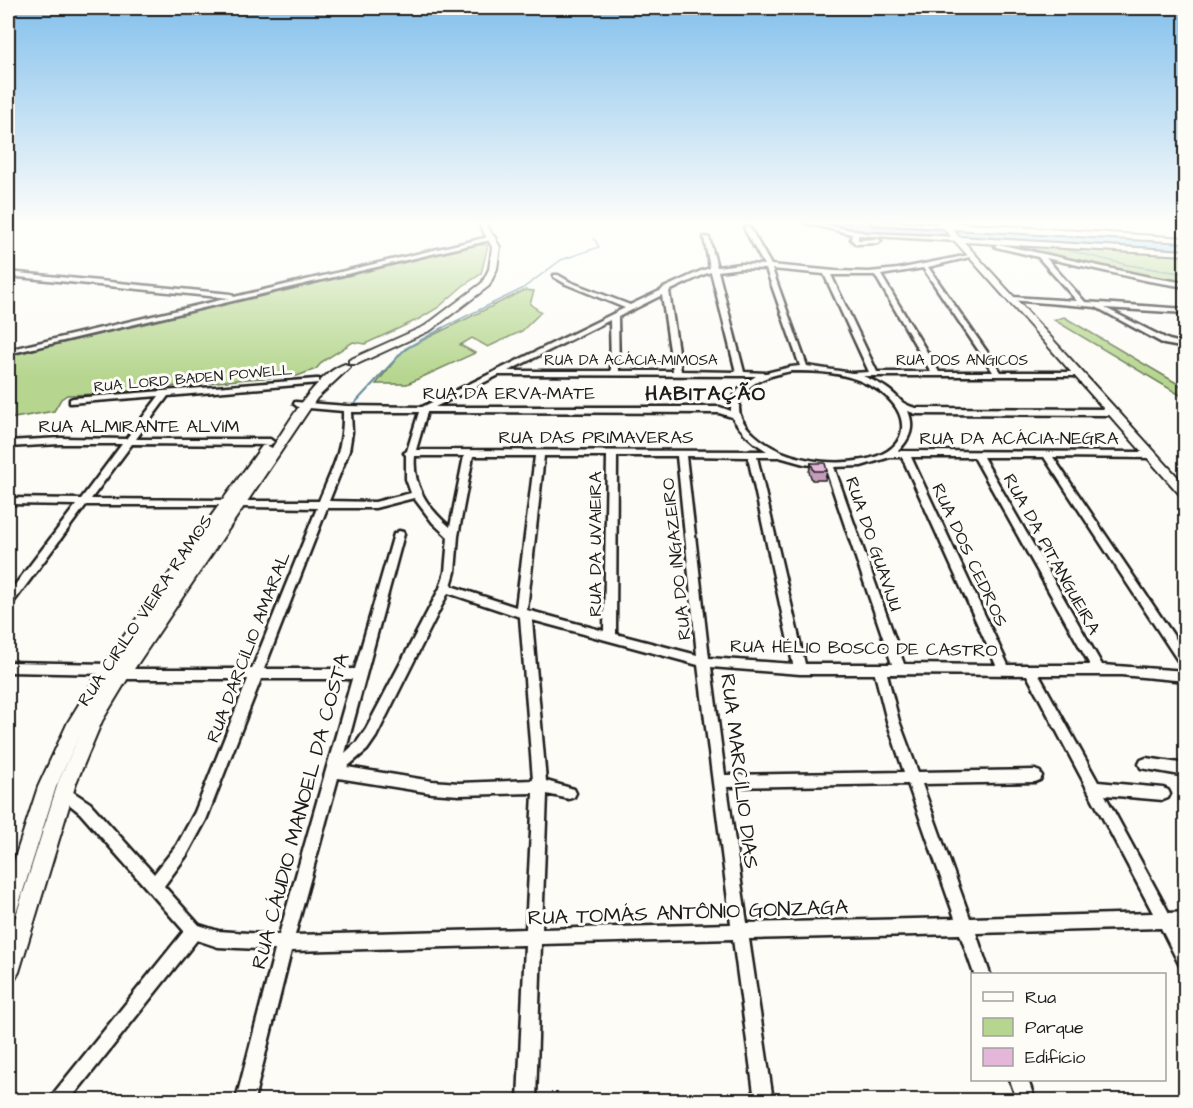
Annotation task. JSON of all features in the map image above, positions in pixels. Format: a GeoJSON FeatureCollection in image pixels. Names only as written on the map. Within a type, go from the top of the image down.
{"type":"FeatureCollection","features":[{"type":"Feature","properties":{"kind":"main road","name":"RUA CIRILO VIEIRA RAMOS"},"geometry":{"type":"LineString","coordinates":[[8,907],[55,768],[74,727],[115,672],[316,381],[346,363],[428,328],[484,287],[491,274]]}},
{"type":"Feature","properties":{"kind":"main road"},"geometry":{"type":"LineString","coordinates":[[989,274],[1185,494]]}},
{"type":"Feature","properties":{"kind":"main road","name":"RUA CIRILO VIEIRA RAMOS"},"geometry":{"type":"LineString","coordinates":[[233,503],[270,442],[302,404],[346,363]]}},
{"type":"Feature","properties":{"kind":"main road","name":"RUA CIRILO VIEIRA RAMOS"},"geometry":{"type":"LineString","coordinates":[[8,972],[64,792],[115,672]]}},
{"type":"Feature","properties":{"kind":"street"},"geometry":{"type":"LineString","coordinates":[[8,274],[241,297]]}},
{"type":"Feature","properties":{"kind":"street"},"geometry":{"type":"LineString","coordinates":[[8,352],[340,274]]}},
{"type":"Feature","properties":{"kind":"street"},"geometry":{"type":"LineString","coordinates":[[453,536],[431,517],[416,495],[410,473],[410,453],[414,433],[424,409],[665,289],[701,274]]}},
{"type":"Feature","properties":{"kind":"street"},"geometry":{"type":"LineString","coordinates":[[715,274],[740,374]]}},
{"type":"Feature","properties":{"kind":"street"},"geometry":{"type":"LineString","coordinates":[[771,274],[804,368]]}},
{"type":"Feature","properties":{"kind":"street"},"geometry":{"type":"LineString","coordinates":[[827,274],[874,374]]}},
{"type":"Feature","properties":{"kind":"street"},"geometry":{"type":"LineString","coordinates":[[877,274],[936,374]]}},
{"type":"Feature","properties":{"kind":"street"},"geometry":{"type":"LineString","coordinates":[[930,274],[999,374]]}},
{"type":"Feature","properties":{"kind":"street"},"geometry":{"type":"LineString","coordinates":[[1056,274],[1082,303]]}},
{"type":"Feature","properties":{"kind":"street"},"geometry":{"type":"LineString","coordinates":[[1125,274],[1185,285]]}},
{"type":"Feature","properties":{"kind":"street"},"geometry":{"type":"LineString","coordinates":[[556,276],[629,307]]}},
{"type":"Feature","properties":{"kind":"street"},"geometry":{"type":"LineString","coordinates":[[665,289],[677,373]]}},
{"type":"Feature","properties":{"kind":"street"},"geometry":{"type":"LineString","coordinates":[[1012,300],[1185,311]]}},
{"type":"Feature","properties":{"kind":"street"},"geometry":{"type":"LineString","coordinates":[[1096,305],[1167,342],[1185,346]]}},
{"type":"Feature","properties":{"kind":"street"},"geometry":{"type":"LineString","coordinates":[[614,315],[615,373]]}},
{"type":"Feature","properties":{"kind":"street","name":"RUA DA ACÁCIA-MIMOSA"},"geometry":{"type":"LineString","coordinates":[[497,373],[766,374],[804,368],[845,374]]}},
{"type":"Feature","properties":{"kind":"street"},"geometry":{"type":"LineString","coordinates":[[766,374],[747,383],[736,397],[735,410],[744,429],[759,443],[782,454]]}},
{"type":"Feature","properties":{"kind":"street"},"geometry":{"type":"LineString","coordinates":[[845,374],[872,384],[889,395],[903,411],[908,424],[904,441],[888,454]]}},
{"type":"Feature","properties":{"kind":"street","name":"RUA DOS ANGICOS"},"geometry":{"type":"LineString","coordinates":[[845,374],[1078,374]]}},
{"type":"Feature","properties":{"kind":"street","name":"RUA LORD BADEN POWELL"},"geometry":{"type":"LineString","coordinates":[[73,401],[316,381]]}},
{"type":"Feature","properties":{"kind":"street"},"geometry":{"type":"LineString","coordinates":[[8,601],[165,394]]}},
{"type":"Feature","properties":{"kind":"street","name":"RUA DA ERVA-MATE"},"geometry":{"type":"LineString","coordinates":[[302,404],[347,409],[735,410]]}},
{"type":"Feature","properties":{"kind":"street","name":"RUA DARCÍLIO AMARAL"},"geometry":{"type":"LineString","coordinates":[[154,886],[194,832],[347,441],[347,409]]}},
{"type":"Feature","properties":{"kind":"street"},"geometry":{"type":"LineString","coordinates":[[903,411],[1112,412]]}},
{"type":"Feature","properties":{"kind":"street","name":"RUA ALMIRANTE ALVIM"},"geometry":{"type":"LineString","coordinates":[[8,444],[129,441],[270,442]]}},
{"type":"Feature","properties":{"kind":"street","name":"RUA DAS PRIMAVERAS"},"geometry":{"type":"LineString","coordinates":[[410,453],[782,454]]}},
{"type":"Feature","properties":{"kind":"street"},"geometry":{"type":"LineString","coordinates":[[333,771],[362,746],[371,733],[445,588],[450,572],[453,536],[469,453]]}},
{"type":"Feature","properties":{"kind":"street"},"geometry":{"type":"LineString","coordinates":[[527,1101],[540,786],[523,614],[540,453]]}},
{"type":"Feature","properties":{"kind":"street","name":"RUA DA UVAIEIRA"},"geometry":{"type":"LineString","coordinates":[[610,635],[612,453]]}},
{"type":"Feature","properties":{"kind":"street","name":"RUA DO INGAZEIRO"},"geometry":{"type":"LineString","coordinates":[[681,454],[704,662]]}},
{"type":"Feature","properties":{"kind":"street"},"geometry":{"type":"LineString","coordinates":[[753,454],[800,669]]}},
{"type":"Feature","properties":{"kind":"street","name":"RUA DA ACÁCIA-NEGRA"},"geometry":{"type":"LineString","coordinates":[[782,454],[830,465],[862,463],[888,454],[1150,455]]}},
{"type":"Feature","properties":{"kind":"street","name":"RUA DOS CEDROS"},"geometry":{"type":"LineString","coordinates":[[906,454],[1004,669]]}},
{"type":"Feature","properties":{"kind":"street","name":"RUA DA PITANGUEIRA"},"geometry":{"type":"LineString","coordinates":[[977,455],[1099,670]]}},
{"type":"Feature","properties":{"kind":"street"},"geometry":{"type":"LineString","coordinates":[[1047,455],[1185,664]]}},
{"type":"Feature","properties":{"kind":"street","name":"RUA DO GUAVIJU"},"geometry":{"type":"LineString","coordinates":[[830,465],[900,669]]}},
{"type":"Feature","properties":{"kind":"street"},"geometry":{"type":"LineString","coordinates":[[8,501],[375,504],[416,495]]}},
{"type":"Feature","properties":{"kind":"street","name":"RUA CÁUDIO MANOEL DA COSTA"},"geometry":{"type":"LineString","coordinates":[[245,1101],[285,944],[399,534]]}},
{"type":"Feature","properties":{"kind":"street","name":"RUA HÉLIO BOSCO DE CASTRO"},"geometry":{"type":"LineString","coordinates":[[445,588],[523,614],[610,635],[704,662],[800,669],[1099,670],[1185,676]]}},
{"type":"Feature","properties":{"kind":"street","name":"RUA MARCÍLIO DIAS"},"geometry":{"type":"LineString","coordinates":[[704,662],[718,780],[764,1101]]}},
{"type":"Feature","properties":{"kind":"street"},"geometry":{"type":"LineString","coordinates":[[8,667],[115,672],[360,674]]}},
{"type":"Feature","properties":{"kind":"street"},"geometry":{"type":"LineString","coordinates":[[880,669],[890,712],[981,973]]}},
{"type":"Feature","properties":{"kind":"street"},"geometry":{"type":"LineString","coordinates":[[1030,669],[1185,960]]}},
{"type":"Feature","properties":{"kind":"street"},"geometry":{"type":"LineString","coordinates":[[1146,764],[1185,770]]}},
{"type":"Feature","properties":{"kind":"street"},"geometry":{"type":"LineString","coordinates":[[333,771],[402,783],[459,789],[540,786],[569,793]]}},
{"type":"Feature","properties":{"kind":"street"},"geometry":{"type":"LineString","coordinates":[[718,780],[1035,776]]}},
{"type":"Feature","properties":{"kind":"street"},"geometry":{"type":"LineString","coordinates":[[1094,789],[1163,794]]}},
{"type":"Feature","properties":{"kind":"street"},"geometry":{"type":"LineString","coordinates":[[59,1101],[194,931],[85,808],[64,792]]}},
{"type":"Feature","properties":{"kind":"street","name":"RUA TOMÁS ANTÔNIO GONZAGA"},"geometry":{"type":"LineString","coordinates":[[194,931],[218,939],[285,944],[1185,920]]}},
{"type":"Feature","properties":{"kind":"street"},"geometry":{"type":"LineString","coordinates":[[1018,1081],[1026,1101]]}},
{"type":"Feature","properties":{"kind":"green space"},"geometry":{"type":"Polygon","coordinates":[[[357,274],[481,274],[439,307],[419,319],[365,344],[353,342],[323,361],[316,369],[297,376],[101,394],[67,395],[61,399],[54,411],[8,419],[8,356],[357,274]]]}},
{"type":"Feature","properties":{"kind":"green space"},"geometry":{"type":"Polygon","coordinates":[[[1130,274],[1185,274],[1185,285],[1130,274]]]}},
{"type":"Feature","properties":{"kind":"green space"},"geometry":{"type":"Polygon","coordinates":[[[525,290],[534,291],[530,304],[541,312],[522,331],[488,347],[472,338],[460,345],[475,353],[407,384],[376,384],[401,353],[411,346],[525,290]]]}},
{"type":"Feature","properties":{"kind":"green space"},"geometry":{"type":"Polygon","coordinates":[[[1064,317],[1185,388],[1185,398],[1054,320],[1064,317]]]}},
{"type":"Feature","properties":{"kind":"building"},"geometry":{"type":"Polygon","coordinates":[[[811,463],[825,463],[827,471],[814,471],[811,463]]]}},
{"type":"Feature","properties":{"kind":"waterway"},"geometry":{"type":"LineString","coordinates":[[440,329],[522,289],[543,274]]}},
{"type":"Feature","properties":{"kind":"waterway"},"geometry":{"type":"LineString","coordinates":[[355,403],[405,349],[443,328]]}},
{"type":"Feature","properties":{"kind":"district","name":"HABITAÇÃO"},"geometry":{"type":"Point","coordinates":[706,393]}}]}
